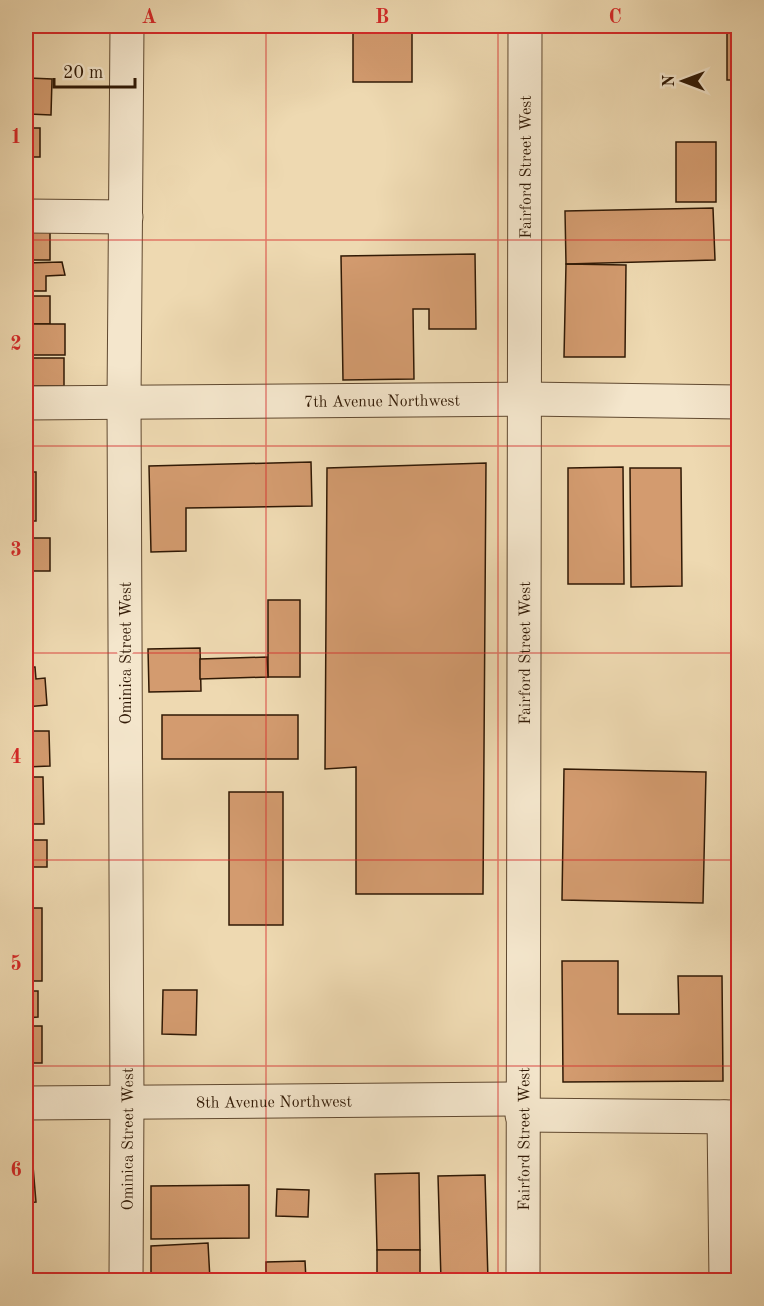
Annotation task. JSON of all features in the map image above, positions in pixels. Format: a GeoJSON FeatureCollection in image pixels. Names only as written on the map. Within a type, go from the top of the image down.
{"type":"FeatureCollection","features":[{"type":"Feature","properties":{"kind":"street","name":"Ominica Street West"},"geometry":{"type":"LineString","coordinates":[[126,1281],[124,402],[127,26]]}},
{"type":"Feature","properties":{"kind":"street","name":"Fairford Street West"},"geometry":{"type":"LineString","coordinates":[[523,1281],[525,26]]}},
{"type":"Feature","properties":{"kind":"street"},"geometry":{"type":"LineString","coordinates":[[26,216],[126,217]]}},
{"type":"Feature","properties":{"kind":"street","name":"7th Avenue Northwest"},"geometry":{"type":"LineString","coordinates":[[26,403],[526,399],[738,402]]}},
{"type":"Feature","properties":{"kind":"street","name":"8th Avenue Northwest"},"geometry":{"type":"LineString","coordinates":[[26,1102],[127,1101],[522,1107],[731,1117]]}},
{"type":"Feature","properties":{"kind":"street"},"geometry":{"type":"LineString","coordinates":[[726,1281],[731,1117]]}},
{"type":"Feature","properties":{"kind":"building"},"geometry":{"type":"Polygon","coordinates":[[[353,26],[412,26],[412,82],[353,82],[353,26]]]}},
{"type":"Feature","properties":{"kind":"building"},"geometry":{"type":"Polygon","coordinates":[[[727,26],[738,26],[738,80],[727,80],[727,26]]]}},
{"type":"Feature","properties":{"kind":"building"},"geometry":{"type":"Polygon","coordinates":[[[29,78],[52,79],[51,115],[29,114],[29,78]]]}},
{"type":"Feature","properties":{"kind":"building"},"geometry":{"type":"Polygon","coordinates":[[[26,128],[40,128],[40,157],[26,157],[26,128]]]}},
{"type":"Feature","properties":{"kind":"building"},"geometry":{"type":"Polygon","coordinates":[[[676,142],[716,142],[716,202],[676,202],[676,142]]]}},
{"type":"Feature","properties":{"kind":"building"},"geometry":{"type":"Polygon","coordinates":[[[713,208],[715,260],[566,264],[565,211],[713,208]]]}},
{"type":"Feature","properties":{"kind":"building"},"geometry":{"type":"Polygon","coordinates":[[[26,232],[50,232],[50,260],[26,260],[26,232]]]}},
{"type":"Feature","properties":{"kind":"building"},"geometry":{"type":"Polygon","coordinates":[[[475,254],[476,329],[429,329],[429,309],[413,309],[414,379],[343,380],[341,256],[475,254]]]}},
{"type":"Feature","properties":{"kind":"building"},"geometry":{"type":"Polygon","coordinates":[[[62,262],[65,275],[46,276],[46,291],[26,291],[26,263],[62,262]]]}},
{"type":"Feature","properties":{"kind":"building"},"geometry":{"type":"Polygon","coordinates":[[[566,264],[626,265],[625,357],[564,357],[566,264]]]}},
{"type":"Feature","properties":{"kind":"building"},"geometry":{"type":"Polygon","coordinates":[[[26,296],[50,296],[50,324],[26,324],[26,296]]]}},
{"type":"Feature","properties":{"kind":"building"},"geometry":{"type":"Polygon","coordinates":[[[26,324],[65,324],[65,355],[26,355],[26,324]]]}},
{"type":"Feature","properties":{"kind":"building"},"geometry":{"type":"Polygon","coordinates":[[[26,358],[64,358],[64,386],[26,386],[26,358]]]}},
{"type":"Feature","properties":{"kind":"building"},"geometry":{"type":"Polygon","coordinates":[[[311,462],[312,506],[186,508],[186,551],[151,552],[149,466],[311,462]]]}},
{"type":"Feature","properties":{"kind":"building"},"geometry":{"type":"Polygon","coordinates":[[[486,463],[483,894],[356,894],[356,767],[325,769],[327,468],[486,463]]]}},
{"type":"Feature","properties":{"kind":"building"},"geometry":{"type":"Polygon","coordinates":[[[623,467],[624,584],[568,584],[568,468],[623,467]]]}},
{"type":"Feature","properties":{"kind":"building"},"geometry":{"type":"Polygon","coordinates":[[[630,468],[681,468],[682,586],[631,587],[630,468]]]}},
{"type":"Feature","properties":{"kind":"building"},"geometry":{"type":"Polygon","coordinates":[[[26,472],[36,472],[36,521],[26,521],[26,472]]]}},
{"type":"Feature","properties":{"kind":"building"},"geometry":{"type":"Polygon","coordinates":[[[26,538],[50,538],[50,571],[26,571],[26,538]]]}},
{"type":"Feature","properties":{"kind":"building"},"geometry":{"type":"Polygon","coordinates":[[[268,600],[300,600],[300,677],[268,677],[268,600]]]}},
{"type":"Feature","properties":{"kind":"building"},"geometry":{"type":"Polygon","coordinates":[[[200,648],[201,691],[149,692],[148,649],[200,648]]]}},
{"type":"Feature","properties":{"kind":"building"},"geometry":{"type":"Polygon","coordinates":[[[267,657],[268,677],[200,679],[200,659],[267,657]]]}},
{"type":"Feature","properties":{"kind":"building"},"geometry":{"type":"Polygon","coordinates":[[[26,667],[35,667],[36,679],[45,678],[47,705],[26,707],[26,667]]]}},
{"type":"Feature","properties":{"kind":"building"},"geometry":{"type":"Polygon","coordinates":[[[162,715],[298,715],[298,759],[162,759],[162,715]]]}},
{"type":"Feature","properties":{"kind":"building"},"geometry":{"type":"Polygon","coordinates":[[[26,731],[49,731],[50,766],[26,767],[26,731]]]}},
{"type":"Feature","properties":{"kind":"building"},"geometry":{"type":"Polygon","coordinates":[[[564,769],[706,772],[703,903],[562,900],[564,769]]]}},
{"type":"Feature","properties":{"kind":"building"},"geometry":{"type":"Polygon","coordinates":[[[26,777],[43,777],[44,824],[26,824],[26,777]]]}},
{"type":"Feature","properties":{"kind":"building"},"geometry":{"type":"Polygon","coordinates":[[[229,792],[283,792],[283,925],[229,925],[229,792]]]}},
{"type":"Feature","properties":{"kind":"building"},"geometry":{"type":"Polygon","coordinates":[[[26,840],[47,840],[47,867],[26,867],[26,840]]]}},
{"type":"Feature","properties":{"kind":"building"},"geometry":{"type":"Polygon","coordinates":[[[26,908],[42,908],[42,981],[26,981],[26,908]]]}},
{"type":"Feature","properties":{"kind":"building"},"geometry":{"type":"Polygon","coordinates":[[[562,961],[618,961],[618,1014],[679,1014],[678,976],[722,976],[723,1081],[563,1082],[562,961]]]}},
{"type":"Feature","properties":{"kind":"building"},"geometry":{"type":"Polygon","coordinates":[[[163,990],[197,990],[196,1035],[162,1034],[163,990]]]}},
{"type":"Feature","properties":{"kind":"building"},"geometry":{"type":"Polygon","coordinates":[[[26,991],[38,991],[38,1017],[26,1018],[26,991]]]}},
{"type":"Feature","properties":{"kind":"building"},"geometry":{"type":"Polygon","coordinates":[[[26,1026],[42,1026],[42,1063],[26,1063],[26,1026]]]}},
{"type":"Feature","properties":{"kind":"building"},"geometry":{"type":"Polygon","coordinates":[[[26,1166],[33,1166],[36,1202],[26,1203],[26,1166]]]}},
{"type":"Feature","properties":{"kind":"building"},"geometry":{"type":"Polygon","coordinates":[[[419,1173],[420,1250],[377,1250],[375,1174],[419,1173]]]}},
{"type":"Feature","properties":{"kind":"building"},"geometry":{"type":"Polygon","coordinates":[[[485,1175],[488,1280],[441,1280],[438,1176],[485,1175]]]}},
{"type":"Feature","properties":{"kind":"building"},"geometry":{"type":"Polygon","coordinates":[[[249,1185],[249,1238],[151,1239],[151,1186],[249,1185]]]}},
{"type":"Feature","properties":{"kind":"building"},"geometry":{"type":"Polygon","coordinates":[[[277,1189],[309,1190],[308,1217],[276,1216],[277,1189]]]}},
{"type":"Feature","properties":{"kind":"building"},"geometry":{"type":"Polygon","coordinates":[[[208,1243],[210,1280],[151,1280],[151,1246],[208,1243]]]}},
{"type":"Feature","properties":{"kind":"building"},"geometry":{"type":"Polygon","coordinates":[[[377,1250],[420,1250],[420,1280],[377,1280],[377,1250]]]}},
{"type":"Feature","properties":{"kind":"building"},"geometry":{"type":"Polygon","coordinates":[[[305,1261],[306,1280],[266,1280],[266,1262],[305,1261]]]}}]}
